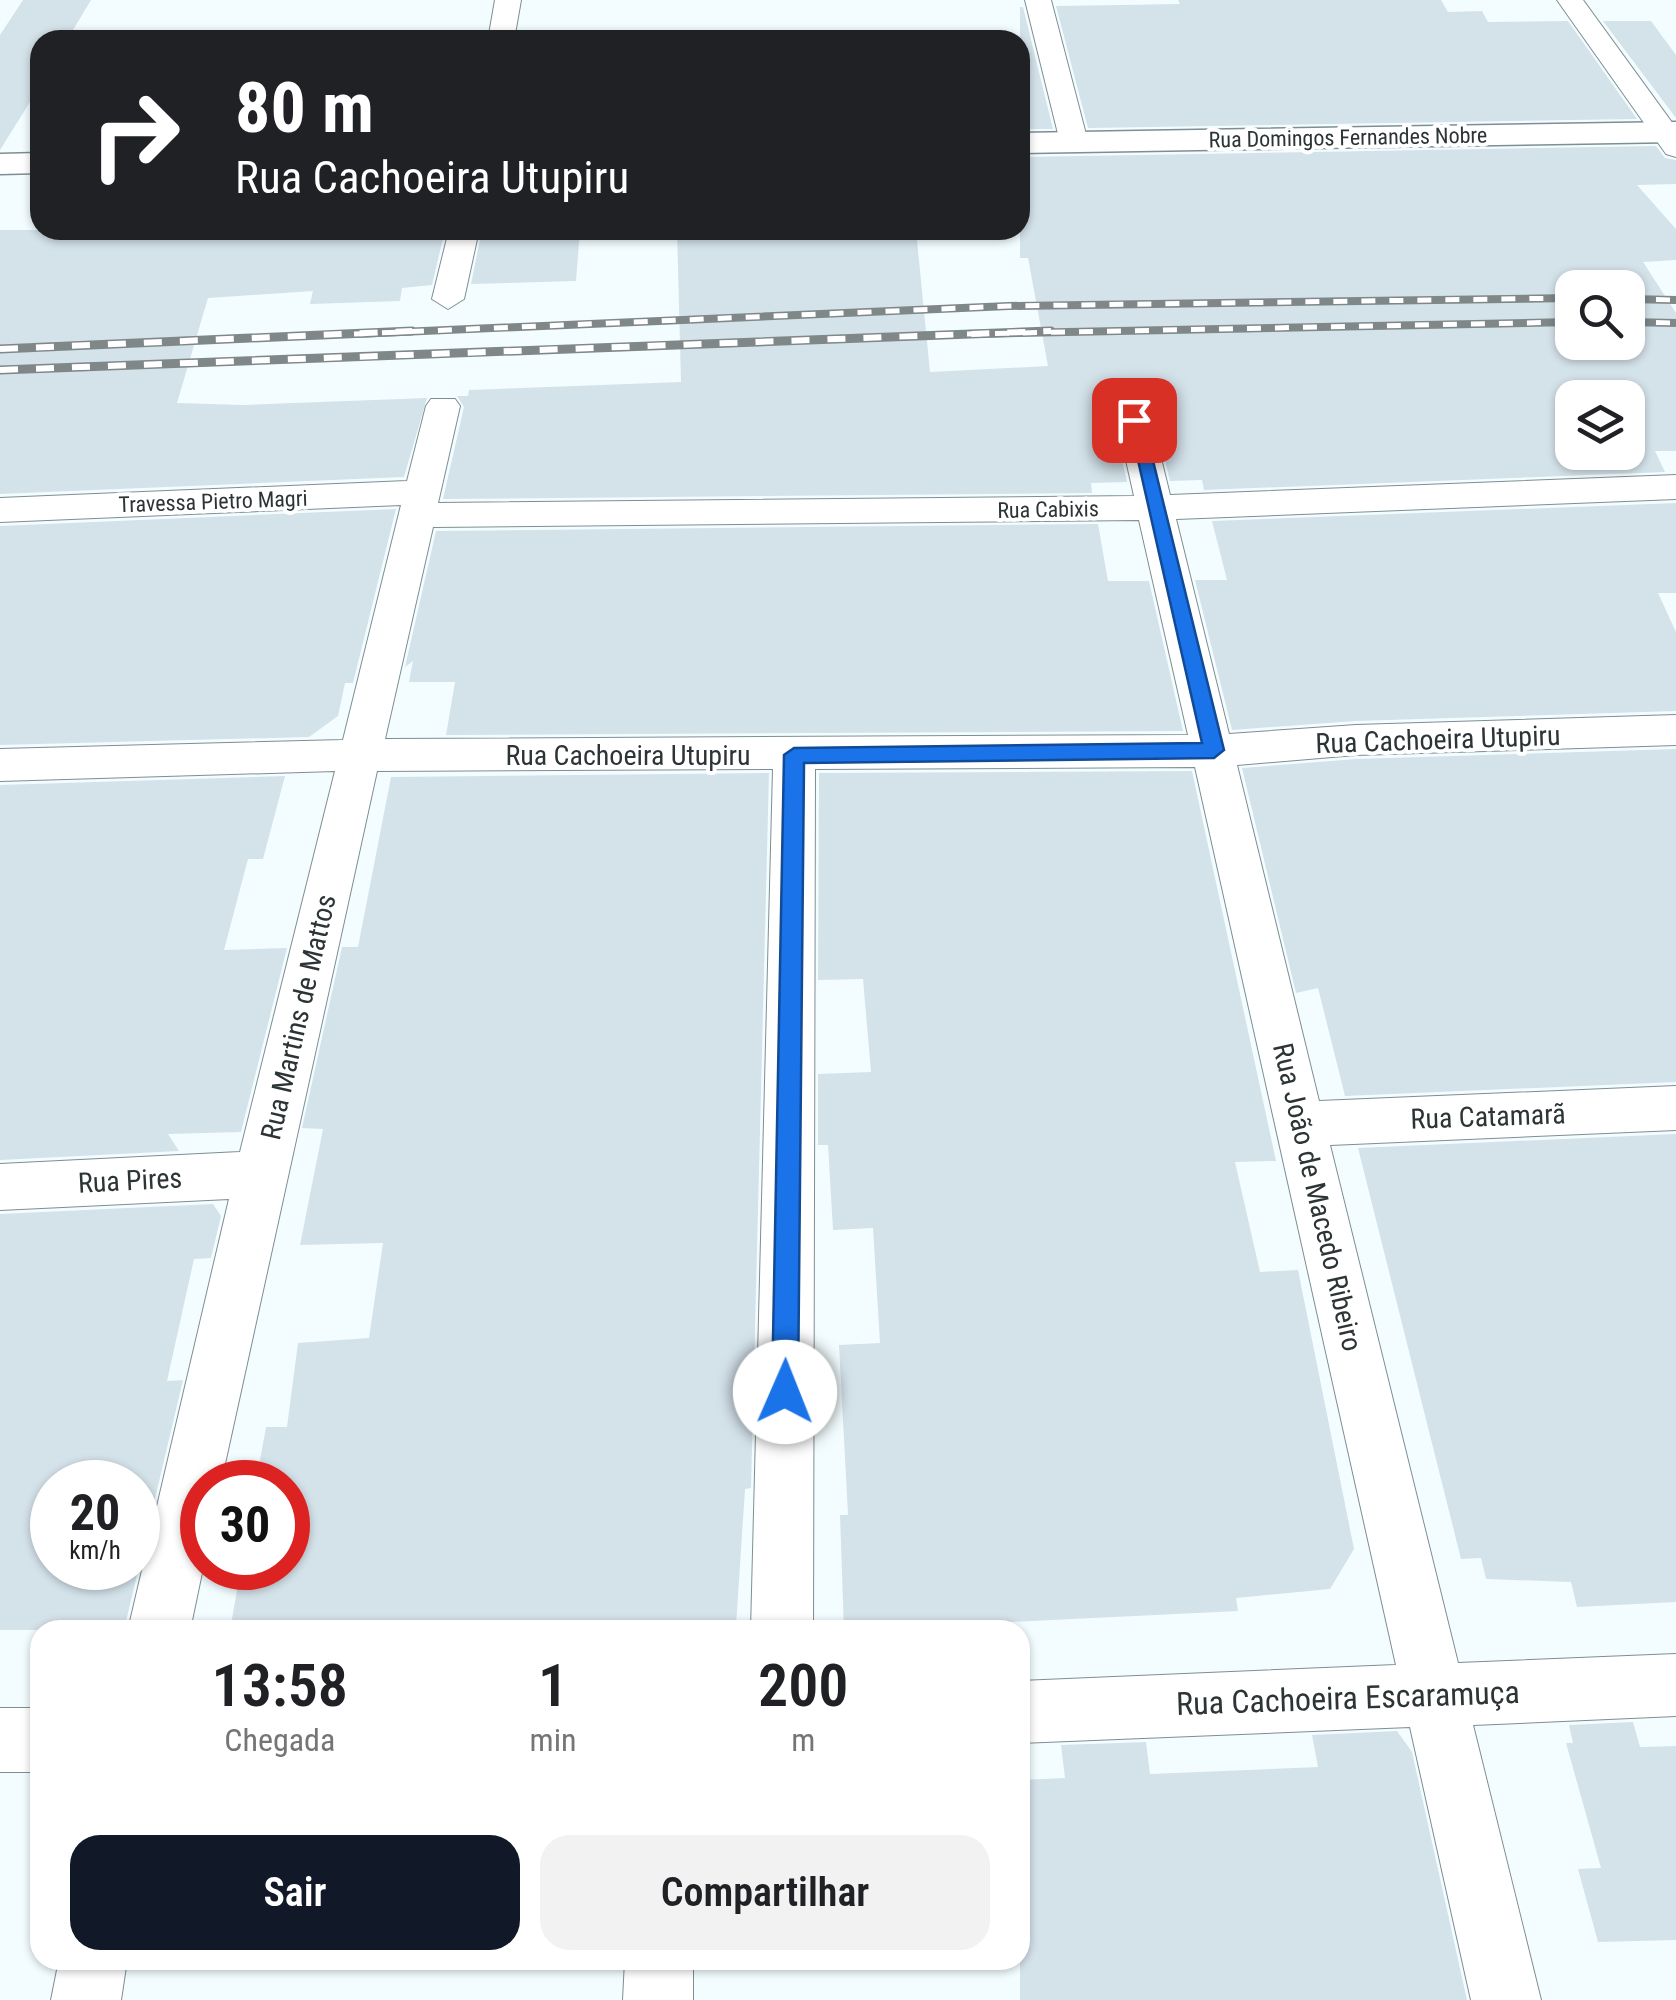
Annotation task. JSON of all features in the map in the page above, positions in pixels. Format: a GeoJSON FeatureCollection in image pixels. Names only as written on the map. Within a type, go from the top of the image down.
{"type":"FeatureCollection","features":[{"type":"Feature","properties":{"kind":"street"},"geometry":{"type":"LineString","coordinates":[[503,30],[508,0]]}},
{"type":"Feature","properties":{"kind":"street"},"geometry":{"type":"LineString","coordinates":[[1038,0],[1074,142]]}},
{"type":"Feature","properties":{"kind":"street"},"geometry":{"type":"LineString","coordinates":[[1570,0],[1673,137]]}},
{"type":"Feature","properties":{"kind":"street","name":"Rua Domingos Fernandes Nobre"},"geometry":{"type":"LineString","coordinates":[[1030,143],[1673,137]]}},
{"type":"Feature","properties":{"kind":"street"},"geometry":{"type":"LineString","coordinates":[[0,164],[30,163]]}},
{"type":"Feature","properties":{"kind":"street"},"geometry":{"type":"LineString","coordinates":[[448,299],[462,240]]}},
{"type":"Feature","properties":{"kind":"street","name":"Rua João de Macedo Ribeiro"},"geometry":{"type":"LineString","coordinates":[[1128,394],[1506,2000]]}},
{"type":"Feature","properties":{"kind":"street","name":"Rua Martins de Mattos"},"geometry":{"type":"LineString","coordinates":[[161,1620],[260,1174],[423,504],[443,406]]}},
{"type":"Feature","properties":{"kind":"street","name":"Rua Cabixis"},"geometry":{"type":"LineString","coordinates":[[423,504],[1155,508],[1676,487]]}},
{"type":"Feature","properties":{"kind":"street","name":"Travessa Pietro Magri"},"geometry":{"type":"LineString","coordinates":[[0,510],[423,504]]}},
{"type":"Feature","properties":{"kind":"street","name":"Rua Cachoeira Utupiru"},"geometry":{"type":"LineString","coordinates":[[0,765],[360,755],[1214,750],[1356,740],[1676,730]]}},
{"type":"Feature","properties":{"kind":"street"},"geometry":{"type":"LineString","coordinates":[[782,1620],[794,755]]}},
{"type":"Feature","properties":{"kind":"street","name":"Rua Catamarã"},"geometry":{"type":"LineString","coordinates":[[1301,1124],[1676,1108]]}},
{"type":"Feature","properties":{"kind":"street","name":"Rua Pires"},"geometry":{"type":"LineString","coordinates":[[0,1187],[260,1174]]}},
{"type":"Feature","properties":{"kind":"street","name":"Rua Cachoeira Escaramuça"},"geometry":{"type":"LineString","coordinates":[[1030,1712],[1676,1685]]}},
{"type":"Feature","properties":{"kind":"street"},"geometry":{"type":"LineString","coordinates":[[0,1740],[30,1740]]}},
{"type":"Feature","properties":{"kind":"street"},"geometry":{"type":"LineString","coordinates":[[86,2000],[91,1970]]}},
{"type":"Feature","properties":{"kind":"street"},"geometry":{"type":"LineString","coordinates":[[658,2000],[659,1970]]}},
{"type":"Feature","properties":{"kind":"building"},"geometry":{"type":"Polygon","coordinates":[[[23,0],[91,0],[73,30],[30,30],[30,102],[0,150],[0,35],[23,0]]]}},
{"type":"Feature","properties":{"kind":"building"},"geometry":{"type":"Polygon","coordinates":[[[1178,0],[1441,0],[1448,12],[1482,11],[1488,22],[1568,21],[1637,119],[1088,128],[1056,6],[1180,4],[1178,0]]]}},
{"type":"Feature","properties":{"kind":"building"},"geometry":{"type":"Polygon","coordinates":[[[1020,7],[1023,7],[1029,30],[1020,30],[1020,7]]]}},
{"type":"Feature","properties":{"kind":"building"},"geometry":{"type":"Polygon","coordinates":[[[1603,21],[1651,21],[1676,55],[1676,118],[1603,21]]]}},
{"type":"Feature","properties":{"kind":"building"},"geometry":{"type":"Polygon","coordinates":[[[1030,35],[1053,129],[1030,129],[1030,35]]]}},
{"type":"Feature","properties":{"kind":"building"},"geometry":{"type":"Polygon","coordinates":[[[1656,146],[1665,158],[1676,160],[1676,184],[1637,185],[1676,229],[1676,260],[1643,262],[1676,313],[1676,451],[1655,451],[1665,472],[1204,490],[1202,480],[1170,481],[1149,392],[1141,382],[1127,379],[1113,384],[1107,394],[1127,482],[1091,483],[1092,493],[443,499],[464,407],[457,396],[468,396],[469,390],[681,382],[677,240],[917,240],[930,372],[1048,366],[1028,258],[1020,258],[1020,240],[1030,240],[1030,157],[1656,146]]]}},
{"type":"Feature","properties":{"kind":"building"},"geometry":{"type":"Polygon","coordinates":[[[0,230],[30,230],[30,240],[443,240],[432,285],[402,288],[400,301],[310,304],[313,291],[208,298],[177,403],[243,405],[427,398],[404,477],[0,494],[0,230]]]}},
{"type":"Feature","properties":{"kind":"building"},"geometry":{"type":"Polygon","coordinates":[[[480,240],[579,240],[576,281],[471,284],[480,240]]]}},
{"type":"Feature","properties":{"kind":"building"},"geometry":{"type":"Polygon","coordinates":[[[1676,503],[1676,593],[1658,593],[1676,632],[1676,711],[1356,721],[1232,730],[1195,580],[1227,580],[1212,521],[1676,503]]]}},
{"type":"Feature","properties":{"kind":"building"},"geometry":{"type":"Polygon","coordinates":[[[396,509],[353,683],[345,683],[338,716],[309,737],[0,745],[0,526],[396,509]]]}},
{"type":"Feature","properties":{"kind":"building"},"geometry":{"type":"Polygon","coordinates":[[[1098,524],[1108,581],[1149,581],[1183,731],[446,735],[455,682],[409,682],[413,661],[405,667],[436,531],[1098,524]]]}},
{"type":"Feature","properties":{"kind":"building"},"geometry":{"type":"Polygon","coordinates":[[[1676,749],[1676,1082],[1345,1096],[1318,988],[1296,993],[1242,768],[1356,759],[1676,749]]]}},
{"type":"Feature","properties":{"kind":"building"},"geometry":{"type":"Polygon","coordinates":[[[1192,771],[1276,1161],[1235,1162],[1260,1272],[1298,1270],[1354,1549],[1330,1589],[1236,1598],[1238,1611],[1030,1621],[844,1620],[840,1515],[848,1515],[839,1345],[880,1343],[873,1228],[833,1230],[828,1145],[818,1145],[818,1074],[871,1072],[863,979],[818,980],[819,773],[1192,771]]]}},
{"type":"Feature","properties":{"kind":"building"},"geometry":{"type":"Polygon","coordinates":[[[769,773],[751,1488],[745,1489],[736,1620],[232,1620],[237,1590],[310,1590],[310,1460],[260,1460],[266,1427],[287,1427],[298,1343],[369,1338],[383,1243],[300,1245],[323,1129],[302,1128],[342,947],[358,947],[391,777],[769,773]]]}},
{"type":"Feature","properties":{"kind":"building"},"geometry":{"type":"Polygon","coordinates":[[[285,776],[263,859],[248,859],[224,950],[287,948],[241,1132],[168,1134],[179,1151],[0,1160],[0,785],[285,776]]]}},
{"type":"Feature","properties":{"kind":"building"},"geometry":{"type":"Polygon","coordinates":[[[1676,1134],[1676,1602],[1577,1607],[1571,1582],[1486,1579],[1481,1558],[1461,1559],[1358,1148],[1676,1134]]]}},
{"type":"Feature","properties":{"kind":"building"},"geometry":{"type":"Polygon","coordinates":[[[213,1204],[221,1216],[211,1258],[194,1259],[167,1381],[183,1380],[160,1477],[160,1460],[30,1460],[30,1590],[133,1590],[126,1620],[30,1620],[30,1630],[0,1630],[0,1214],[213,1204]]]}},
{"type":"Feature","properties":{"kind":"building"},"geometry":{"type":"Polygon","coordinates":[[[1633,1722],[1640,1747],[1676,1746],[1676,1940],[1598,1942],[1578,1869],[1601,1868],[1566,1743],[1573,1743],[1569,1725],[1633,1722]]]}},
{"type":"Feature","properties":{"kind":"building"},"geometry":{"type":"Polygon","coordinates":[[[1397,1731],[1412,1752],[1467,2000],[1020,2000],[1020,1970],[1030,1970],[1030,1780],[1065,1778],[1061,1745],[1146,1742],[1150,1774],[1318,1767],[1312,1735],[1397,1731]]]}},
{"type":"Feature","properties":{"kind":"railway"},"geometry":{"type":"LineString","coordinates":[[354,334],[1009,306],[1555,298]]}},
{"type":"Feature","properties":{"kind":"railway"},"geometry":{"type":"LineString","coordinates":[[1645,299],[1676,300]]}},
{"type":"Feature","properties":{"kind":"railway"},"geometry":{"type":"LineString","coordinates":[[974,334],[1555,322]]}},
{"type":"Feature","properties":{"kind":"railway"},"geometry":{"type":"LineString","coordinates":[[1645,322],[1676,323]]}},
{"type":"Feature","properties":{"kind":"railway"},"geometry":{"type":"LineString","coordinates":[[0,349],[412,331]]}},
{"type":"Feature","properties":{"kind":"railway"},"geometry":{"type":"LineString","coordinates":[[974,334],[1051,331]]}},
{"type":"Feature","properties":{"kind":"railway"},"geometry":{"type":"LineString","coordinates":[[967,334],[974,334]]}},
{"type":"Feature","properties":{"kind":"railway"},"geometry":{"type":"LineString","coordinates":[[0,370],[974,334]]}},
{"type":"Feature","properties":{"kind":"route"},"geometry":{"type":"LineString","coordinates":[[785,1392],[794,755],[1214,750],[1134,420]]}}]}
